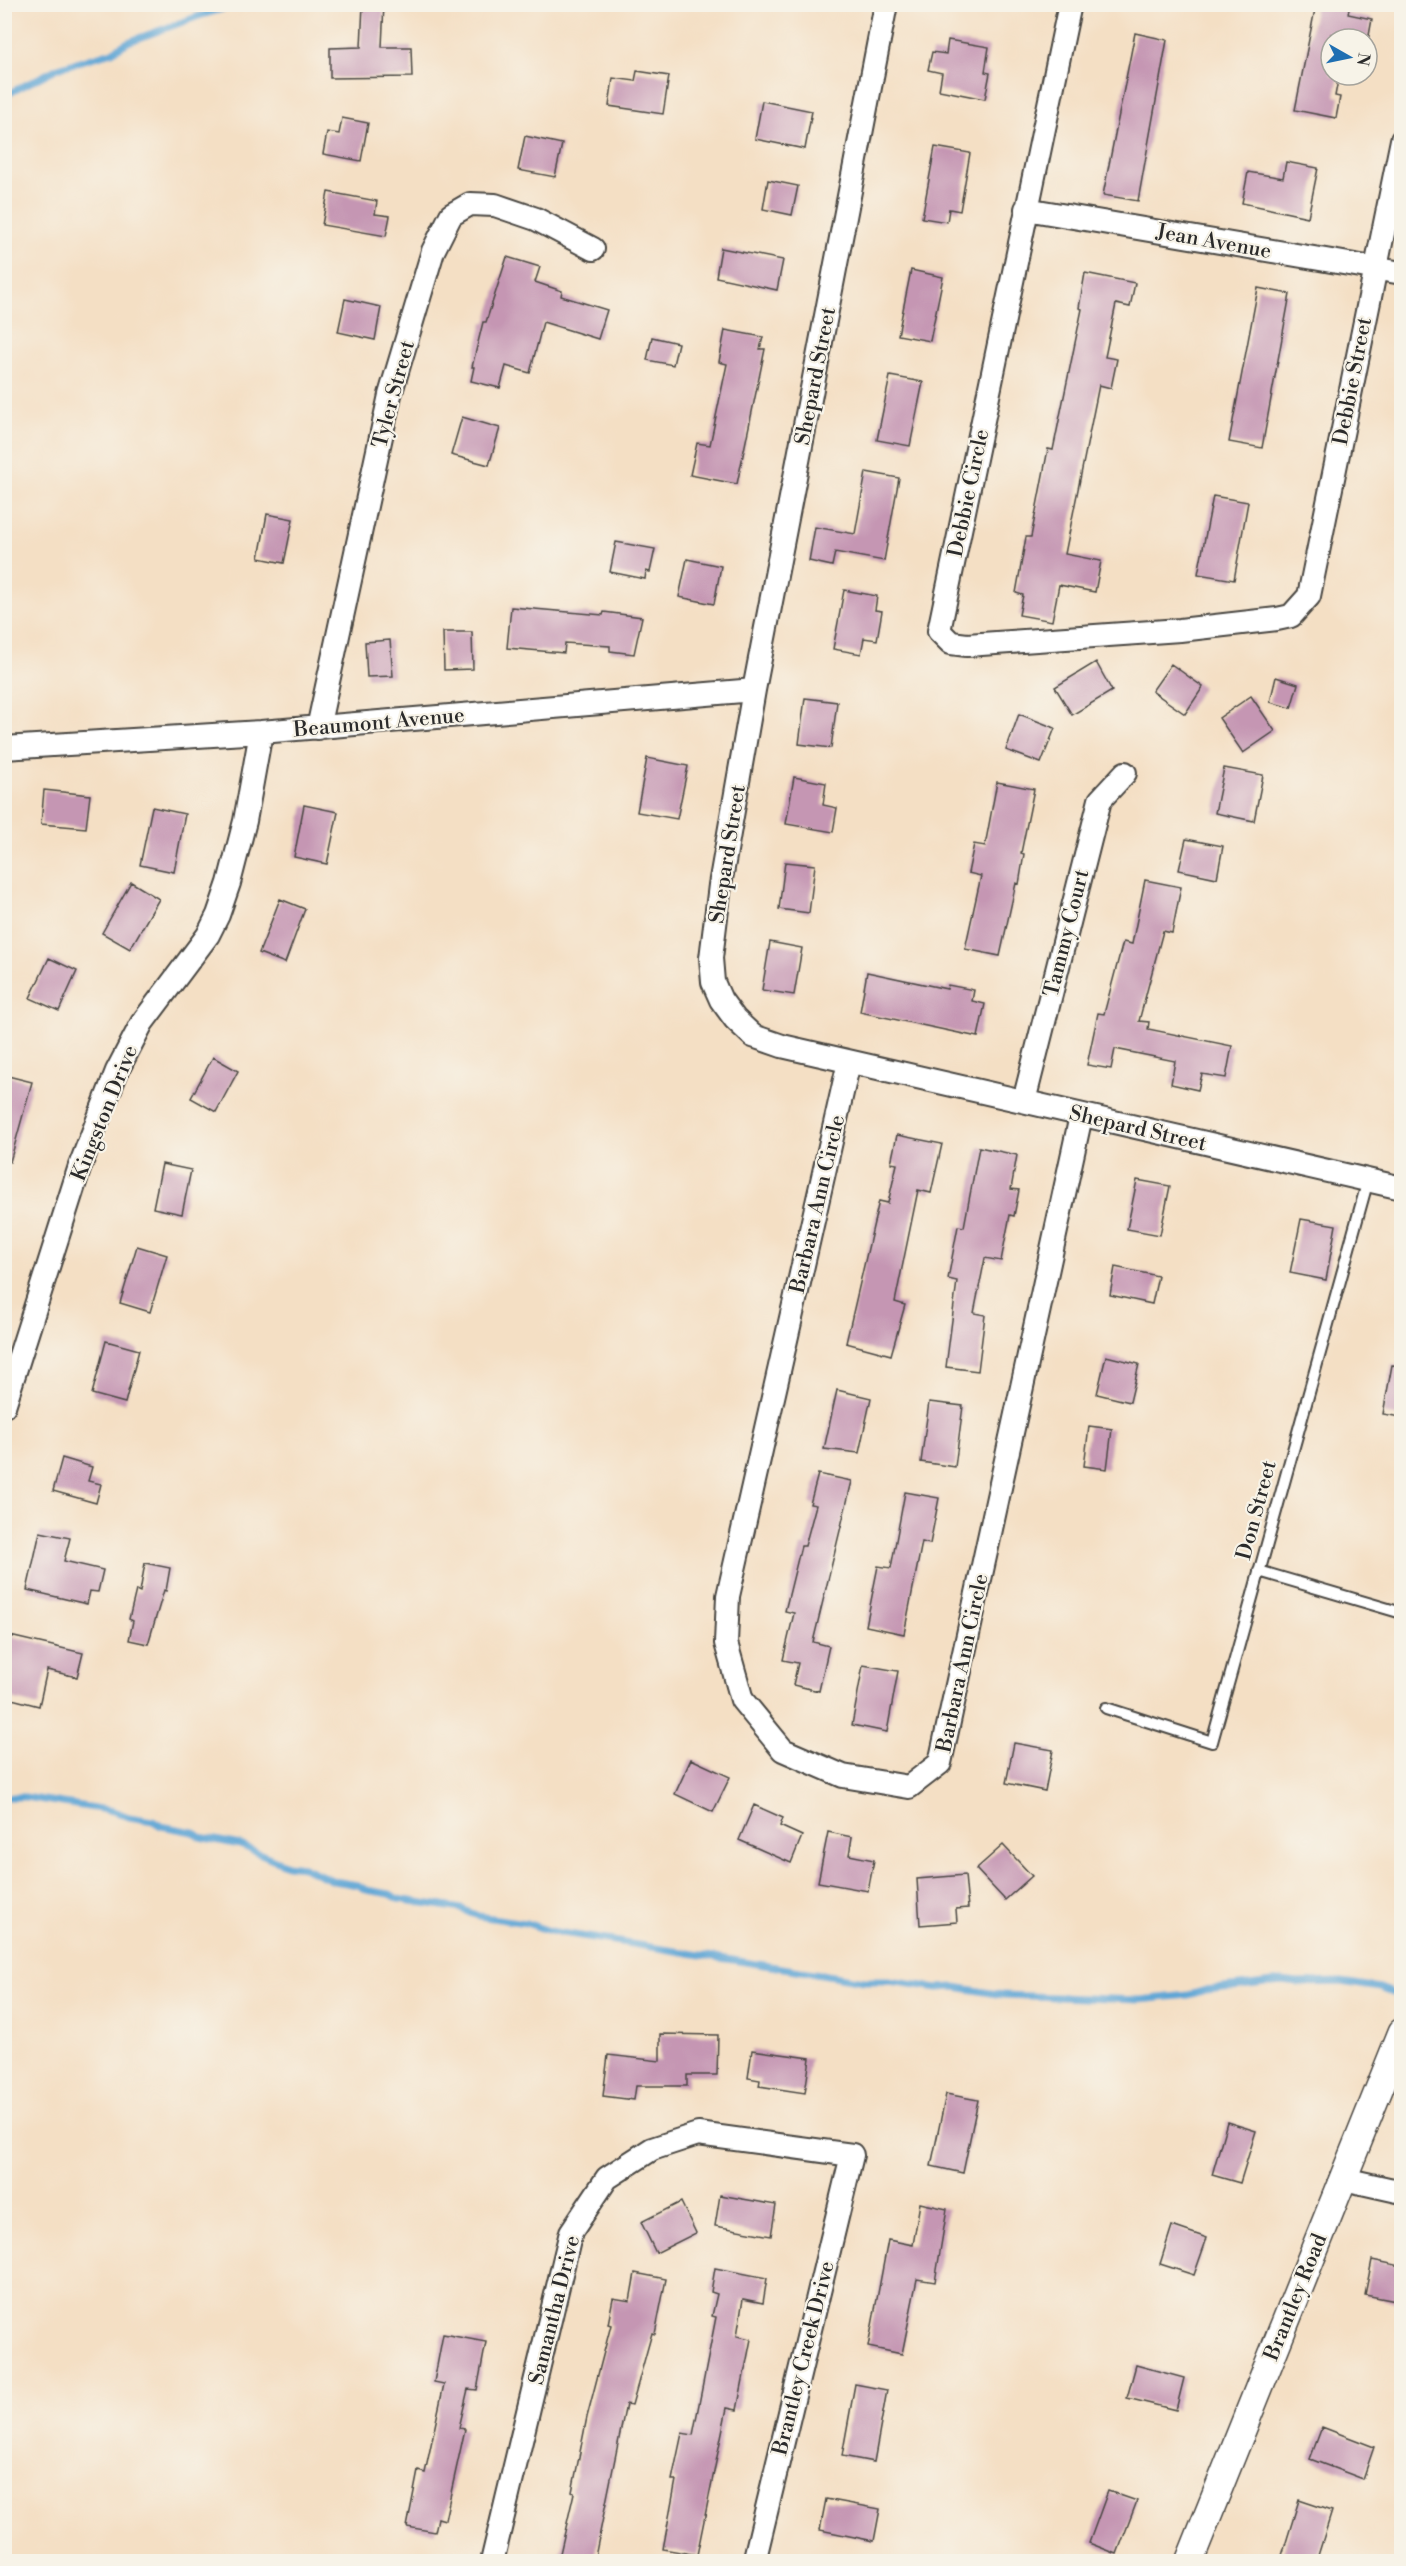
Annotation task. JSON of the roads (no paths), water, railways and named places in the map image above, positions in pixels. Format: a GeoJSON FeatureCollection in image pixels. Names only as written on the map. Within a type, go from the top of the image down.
{"type":"FeatureCollection","features":[{"type":"Feature","properties":{"kind":"street","name":"Shepard Street"},"geometry":{"type":"LineString","coordinates":[[886,4],[754,690],[720,885],[711,958],[712,982],[720,1000],[753,1036],[782,1046],[1401,1188]]}},
{"type":"Feature","properties":{"kind":"street","name":"Debbie Circle"},"geometry":{"type":"LineString","coordinates":[[1070,4],[939,631],[951,643],[967,645],[1180,630],[1276,619],[1292,615]]}},
{"type":"Feature","properties":{"kind":"street","name":"Debbie Street"},"geometry":{"type":"LineString","coordinates":[[1292,615],[1309,596],[1401,140]]}},
{"type":"Feature","properties":{"kind":"street","name":"Tyler Street"},"geometry":{"type":"LineString","coordinates":[[318,728],[390,395],[433,251],[451,215],[470,204],[495,205],[536,219],[593,249]]}},
{"type":"Feature","properties":{"kind":"street","name":"Jean Avenue"},"geometry":{"type":"LineString","coordinates":[[1026,209],[1401,273]]}},
{"type":"Feature","properties":{"kind":"street","name":"Beaumont Avenue"},"geometry":{"type":"LineString","coordinates":[[4,748],[318,728],[754,690]]}},
{"type":"Feature","properties":{"kind":"street","name":"Kingston Drive"},"geometry":{"type":"LineString","coordinates":[[4,1406],[80,1166],[117,1071],[142,1023],[208,934],[218,915],[229,883],[244,821],[261,732]]}},
{"type":"Feature","properties":{"kind":"street","name":"Tammy Court"},"geometry":{"type":"LineString","coordinates":[[1024,1101],[1100,800],[1125,773]]}},
{"type":"Feature","properties":{"kind":"street","name":"Barbara Ann Circle"},"geometry":{"type":"LineString","coordinates":[[849,1062],[728,1596],[726,1643],[742,1700],[783,1750],[843,1776],[909,1787],[940,1763],[1081,1116]]}},
{"type":"Feature","properties":{"kind":"street","name":"Brantley Road"},"geometry":{"type":"LineString","coordinates":[[1189,2562],[1401,2032]]}},
{"type":"Feature","properties":{"kind":"street","name":"Samantha Drive"},"geometry":{"type":"LineString","coordinates":[[492,2562],[571,2232],[607,2178],[652,2149],[698,2134],[852,2155]]}},
{"type":"Feature","properties":{"kind":"street","name":"Brantley Creek Drive"},"geometry":{"type":"LineString","coordinates":[[754,2562],[852,2155]]}},
{"type":"Feature","properties":{"kind":"street"},"geometry":{"type":"LineString","coordinates":[[1344,2179],[1401,2192]]}},
{"type":"Feature","properties":{"kind":"lane","name":"Don Street"},"geometry":{"type":"LineString","coordinates":[[1106,1708],[1212,1742],[1368,1180]]}},
{"type":"Feature","properties":{"kind":"lane"},"geometry":{"type":"LineString","coordinates":[[1260,1571],[1401,1613]]}},
{"type":"Feature","properties":{"kind":"waterway"},"geometry":{"type":"LineString","coordinates":[[4,96],[58,68],[112,52],[128,42],[239,4]]}},
{"type":"Feature","properties":{"kind":"waterway"},"geometry":{"type":"LineString","coordinates":[[4,1797],[25,1797],[113,1811],[129,1817],[153,1821],[161,1826],[193,1832],[200,1837],[240,1845],[287,1865],[303,1867],[334,1881],[358,1885],[366,1890],[390,1894],[398,1899],[462,1909],[478,1916],[526,1923],[550,1931],[864,1981],[889,1981],[938,1988],[955,1987],[1003,1995],[1139,2000],[1282,1981],[1342,1982],[1380,1988],[1395,1994]]}}]}
